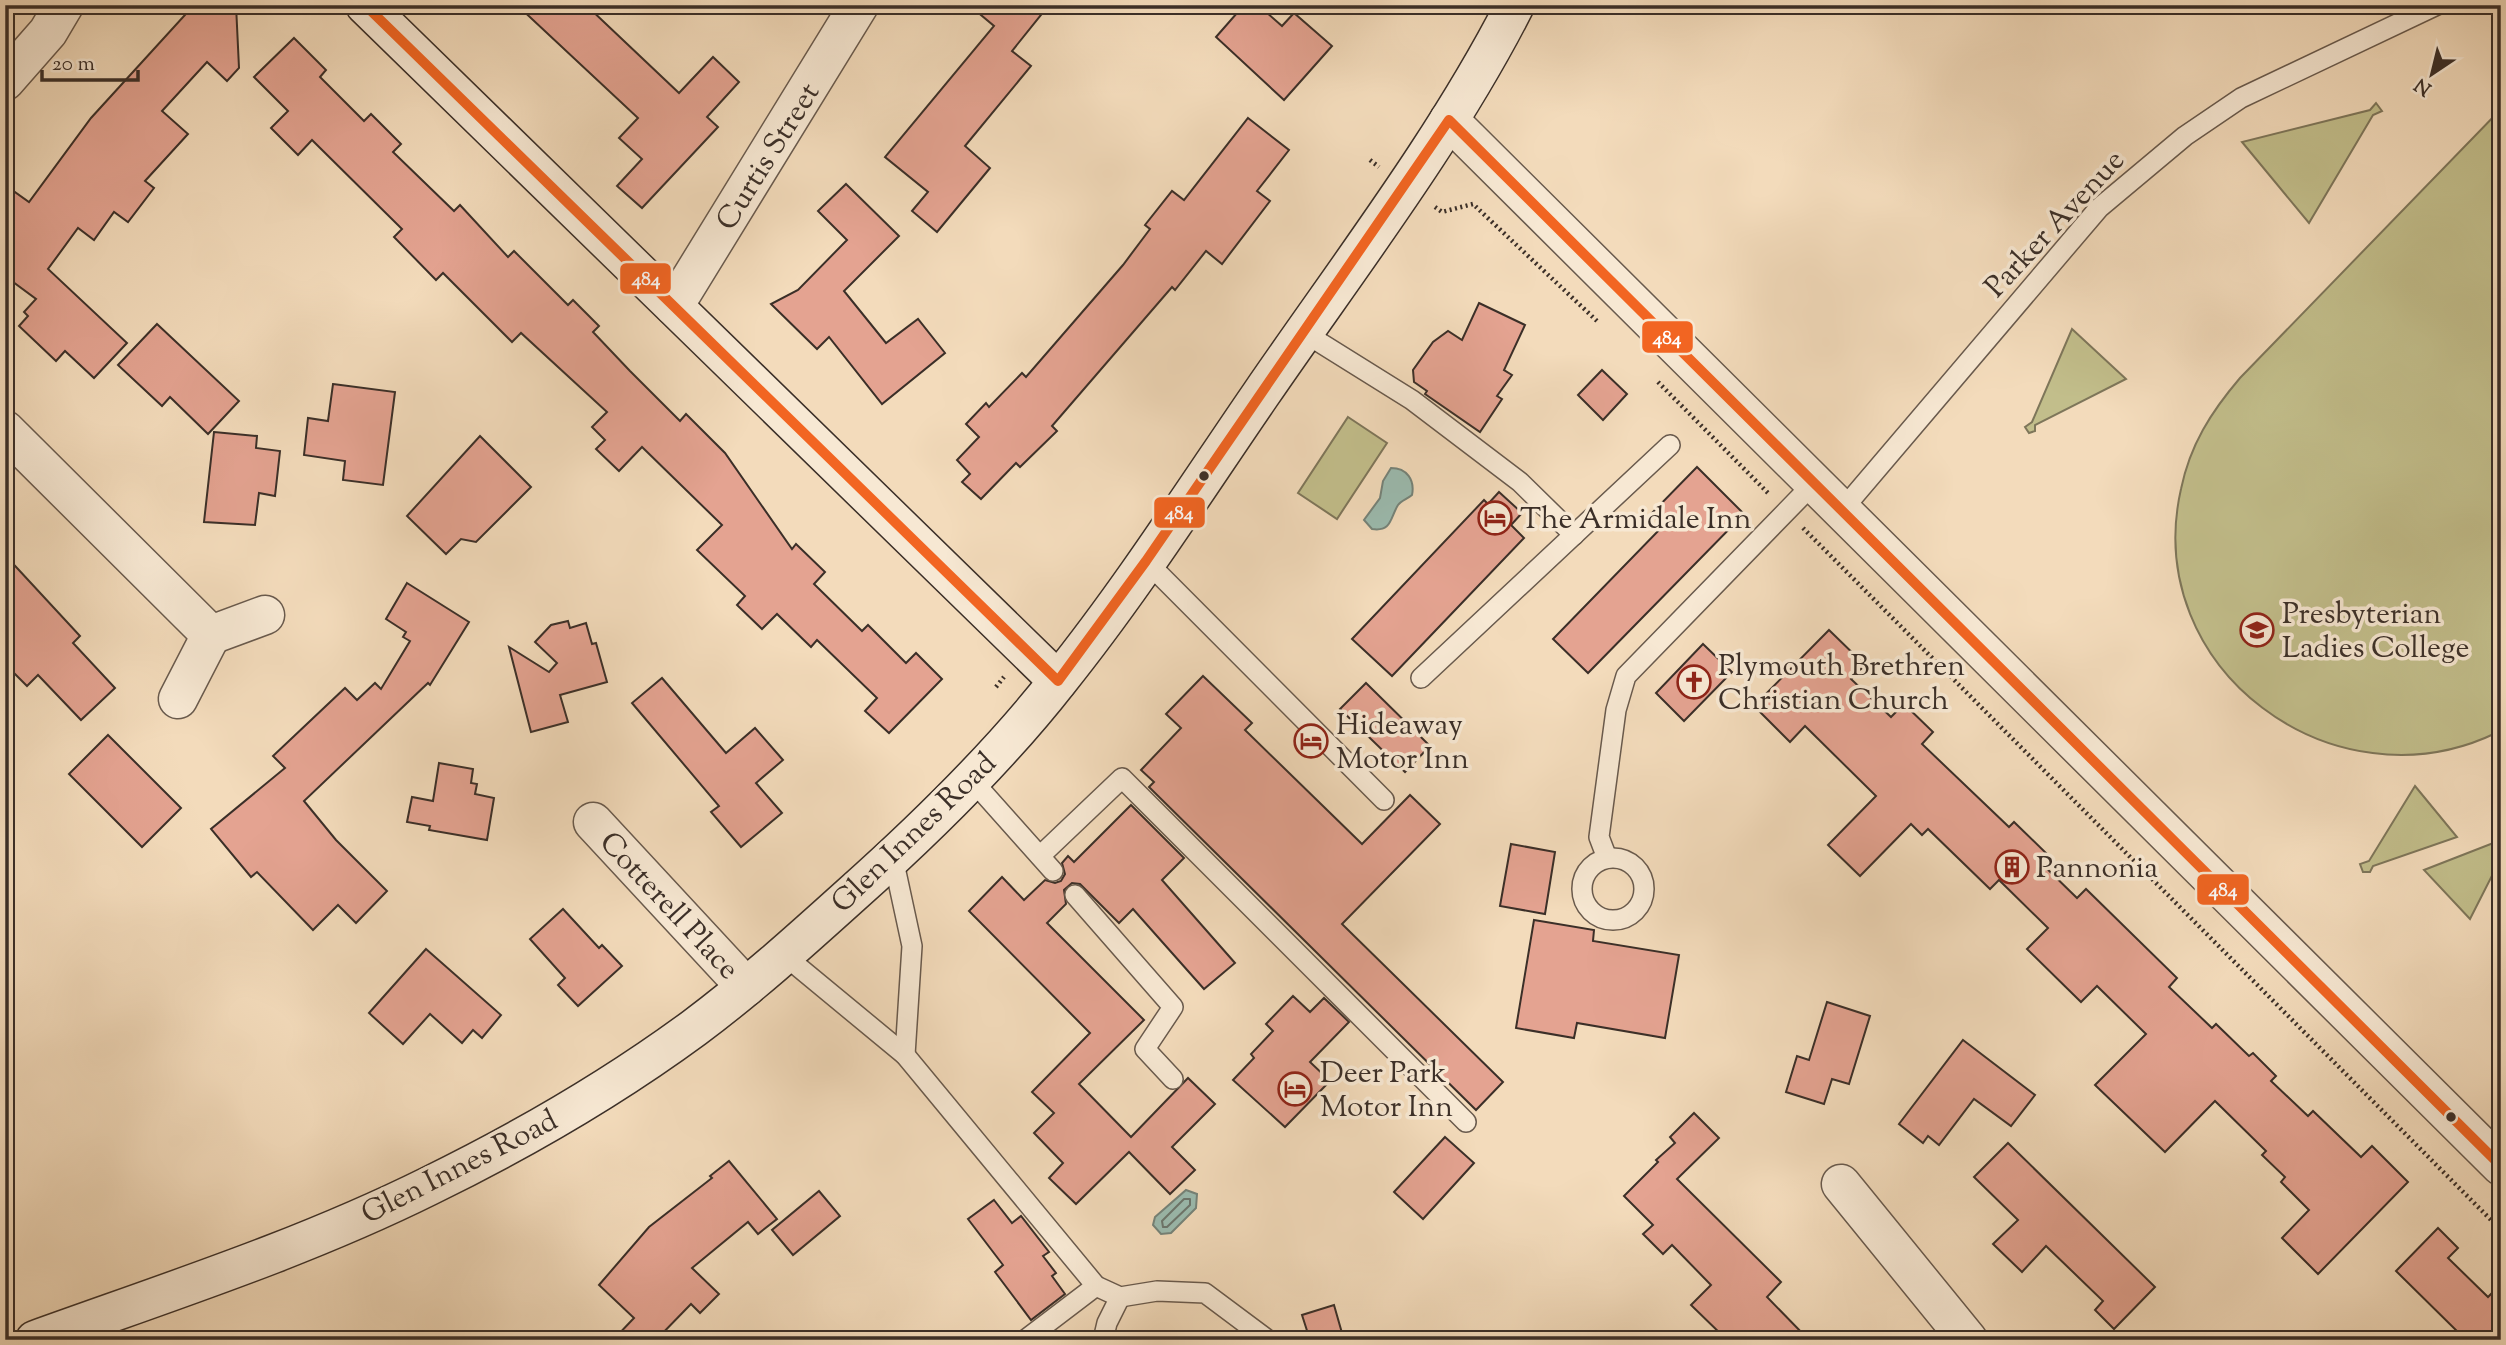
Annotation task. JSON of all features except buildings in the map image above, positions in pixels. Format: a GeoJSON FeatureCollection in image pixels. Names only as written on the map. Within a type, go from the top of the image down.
{"type":"FeatureCollection","features":[{"type":"Feature","properties":{"kind":"street"},"geometry":{"type":"LineString","coordinates":[[5,81],[48,32],[64,5]]}},
{"type":"Feature","properties":{"kind":"street"},"geometry":{"type":"LineString","coordinates":[[365,5],[1058,681]]}},
{"type":"Feature","properties":{"kind":"street","name":"Curtis Street"},"geometry":{"type":"LineString","coordinates":[[674,306],[859,5]]}},
{"type":"Feature","properties":{"kind":"street","name":"Glen Innes Road"},"geometry":{"type":"LineString","coordinates":[[35,1340],[284,1251],[428,1186],[632,1072],[746,988],[893,858],[971,779],[1058,681],[1146,561],[1449,120],[1515,5]]}},
{"type":"Feature","properties":{"kind":"street"},"geometry":{"type":"LineString","coordinates":[[1449,120],[2501,1166]]}},
{"type":"Feature","properties":{"kind":"street"},"geometry":{"type":"LineString","coordinates":[[5,430],[211,635]]}},
{"type":"Feature","properties":{"kind":"street"},"geometry":{"type":"LineString","coordinates":[[178,699],[211,635],[265,615]]}},
{"type":"Feature","properties":{"kind":"street","name":"Cotterell Place"},"geometry":{"type":"LineString","coordinates":[[593,822],[746,988]]}},
{"type":"Feature","properties":{"kind":"street"},"geometry":{"type":"LineString","coordinates":[[1841,1184],[1968,1340]]}},
{"type":"Feature","properties":{"kind":"lane","name":"Parker Avenue"},"geometry":{"type":"LineString","coordinates":[[1843,509],[2099,208],[2141,170],[2241,98],[2437,5]]}},
{"type":"Feature","properties":{"kind":"lane"},"geometry":{"type":"LineString","coordinates":[[1303,332],[1412,400],[1520,482],[1574,535]]}},
{"type":"Feature","properties":{"kind":"lane"},"geometry":{"type":"LineString","coordinates":[[1421,678],[1670,445]]}},
{"type":"Feature","properties":{"kind":"lane"},"geometry":{"type":"LineString","coordinates":[[1607,858],[1599,837],[1616,710],[1626,676],[1815,482]]}},
{"type":"Feature","properties":{"kind":"lane"},"geometry":{"type":"LineString","coordinates":[[1146,561],[1384,800]]}},
{"type":"Feature","properties":{"kind":"lane"},"geometry":{"type":"LineString","coordinates":[[1040,856],[1122,778],[1466,1122]]}},
{"type":"Feature","properties":{"kind":"lane"},"geometry":{"type":"LineString","coordinates":[[971,779],[1053,871]]}},
{"type":"Feature","properties":{"kind":"lane"},"geometry":{"type":"LineString","coordinates":[[893,858],[912,946],[905,1055]]}},
{"type":"Feature","properties":{"kind":"lane"},"geometry":{"type":"LineString","coordinates":[[1075,895],[1173,1007],[1145,1049],[1173,1079]]}},
{"type":"Feature","properties":{"kind":"lane"},"geometry":{"type":"LineString","coordinates":[[784,955],[905,1055],[1096,1286],[1120,1297],[1157,1291],[1205,1293],[1268,1340]]}},
{"type":"Feature","properties":{"kind":"lane"},"geometry":{"type":"LineString","coordinates":[[1025,1340],[1096,1286]]}},
{"type":"Feature","properties":{"kind":"lane"},"geometry":{"type":"LineString","coordinates":[[1103,1340],[1107,1323],[1120,1297]]}},
{"type":"Feature","properties":{"kind":"path"},"geometry":{"type":"LineString","coordinates":[[1431,204],[1442,212],[1473,204],[1598,322]]}},
{"type":"Feature","properties":{"kind":"path"},"geometry":{"type":"LineString","coordinates":[[1656,380],[2501,1230]]}},
{"type":"Feature","properties":{"kind":"shaded area"},"geometry":{"type":"Polygon","coordinates":[[[2376,103],[2382,111],[2373,115],[2309,223],[2242,142],[2370,110],[2376,103]]]}},
{"type":"Feature","properties":{"kind":"shaded area"},"geometry":{"type":"Polygon","coordinates":[[[2501,109],[2501,737],[2496,733],[2434,752],[2373,753],[2314,738],[2262,708],[2220,666],[2190,614],[2176,554],[2181,489],[2190,458],[2203,430],[2240,378],[2501,109]]]}},
{"type":"Feature","properties":{"kind":"shaded area"},"geometry":{"type":"Polygon","coordinates":[[[2072,329],[2126,379],[2035,425],[2035,431],[2029,433],[2025,427],[2032,422],[2072,329]]]}},
{"type":"Feature","properties":{"kind":"shaded area"},"geometry":{"type":"Polygon","coordinates":[[[1348,417],[1387,443],[1337,519],[1298,493],[1348,417]]]}},
{"type":"Feature","properties":{"kind":"shaded area"},"geometry":{"type":"Polygon","coordinates":[[[2415,786],[2457,837],[2373,866],[2370,872],[2363,872],[2360,864],[2369,861],[2415,786]]]}},
{"type":"Feature","properties":{"kind":"shaded area"},"geometry":{"type":"Polygon","coordinates":[[[2501,840],[2501,858],[2470,919],[2424,870],[2501,840]]]}},
{"type":"Feature","properties":{"kind":"water"},"geometry":{"type":"Polygon","coordinates":[[[1391,468],[1401,470],[1409,476],[1412,495],[1398,505],[1387,526],[1372,529],[1364,520],[1380,498],[1383,481],[1391,468]]]}},
{"type":"Feature","properties":{"kind":"water"},"geometry":{"type":"Polygon","coordinates":[[[1186,1190],[1197,1194],[1196,1208],[1171,1233],[1161,1234],[1153,1225],[1155,1217],[1186,1190]]]}},
{"type":"Feature","properties":{"kind":"transit line","name":"484"},"geometry":{"type":"LineString","coordinates":[[365,5],[1058,681],[1146,561],[1449,120],[2501,1166]]}},
{"type":"Feature","properties":{"kind":"place","name":"The Armidale Inn"},"geometry":{"type":"Point","coordinates":[1495,518]}},
{"type":"Feature","properties":{"kind":"place","name":"Presbyterian Ladies College"},"geometry":{"type":"Point","coordinates":[2257,630]}},
{"type":"Feature","properties":{"kind":"place","name":"Plymouth Brethren Christian Church"},"geometry":{"type":"Point","coordinates":[1694,682]}},
{"type":"Feature","properties":{"kind":"place","name":"Hideaway Motor Inn"},"geometry":{"type":"Point","coordinates":[1311,741]}},
{"type":"Feature","properties":{"kind":"place","name":"Pannonia"},"geometry":{"type":"Point","coordinates":[2012,867]}},
{"type":"Feature","properties":{"kind":"place","name":"Deer Park Motor Inn"},"geometry":{"type":"Point","coordinates":[1295,1089]}}]}
